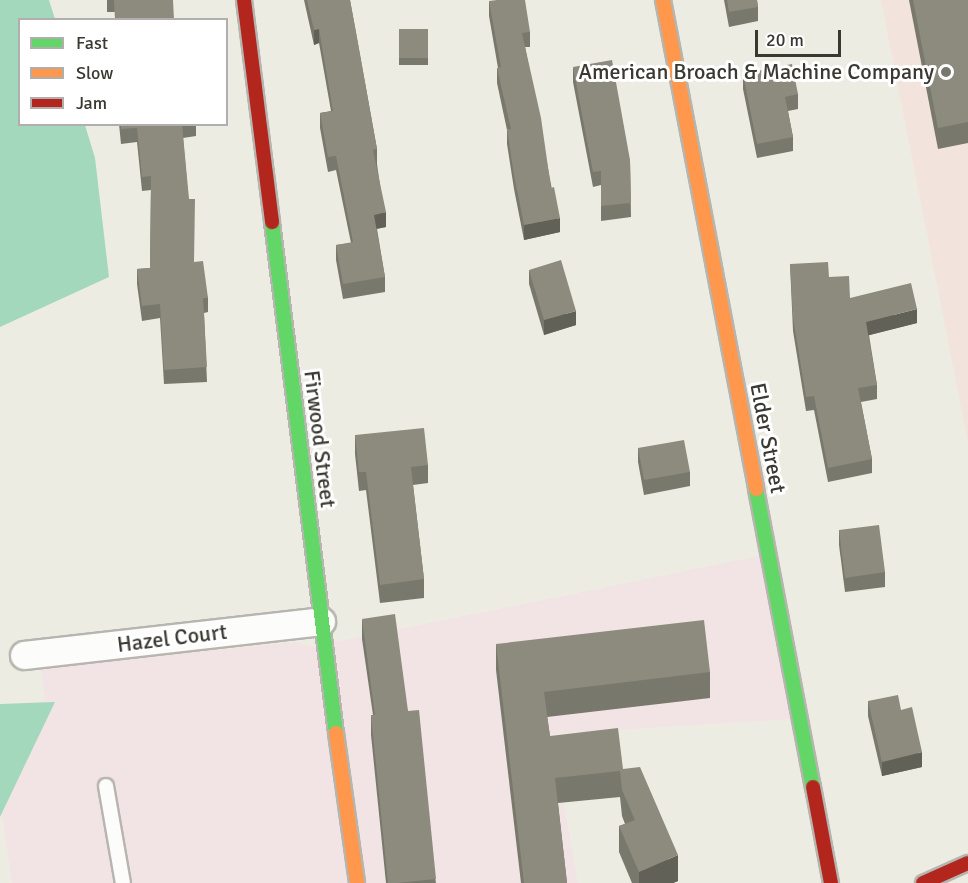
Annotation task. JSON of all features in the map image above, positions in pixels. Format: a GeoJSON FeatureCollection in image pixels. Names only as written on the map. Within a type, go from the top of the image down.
{"type":"FeatureCollection","features":[{"type":"Feature","properties":{"kind":"street","name":"Firwood Street"},"geometry":{"type":"LineString","coordinates":[[244,0],[321,621],[357,883]]}},
{"type":"Feature","properties":{"kind":"street","name":"Elder Street"},"geometry":{"type":"LineString","coordinates":[[663,0],[831,883]]}},
{"type":"Feature","properties":{"kind":"street","name":"Hazel Court"},"geometry":{"type":"LineString","coordinates":[[24,655],[321,621]]}},
{"type":"Feature","properties":{"kind":"street"},"geometry":{"type":"LineString","coordinates":[[923,883],[968,863]]}},
{"type":"Feature","properties":{"kind":"lane"},"geometry":{"type":"LineString","coordinates":[[106,786],[123,883]]}},
{"type":"Feature","properties":{"kind":"shaded area"},"geometry":{"type":"Polygon","coordinates":[[[881,0],[968,0],[968,443],[881,0]]]}},
{"type":"Feature","properties":{"kind":"shaded area"},"geometry":{"type":"Polygon","coordinates":[[[760,556],[790,719],[551,734],[578,883],[12,883],[0,802],[0,706],[45,701],[41,668],[297,642],[311,647],[760,556]]]}},
{"type":"Feature","properties":{"kind":"green space"},"geometry":{"type":"Polygon","coordinates":[[[0,0],[49,0],[55,18],[18,18],[18,126],[85,126],[95,158],[109,277],[0,327],[0,0]]]}},
{"type":"Feature","properties":{"kind":"green space"},"geometry":{"type":"Polygon","coordinates":[[[55,702],[0,817],[0,704],[55,702]]]}},
{"type":"Feature","properties":{"kind":"building"},"geometry":{"type":"Polygon","coordinates":[[[114,0],[173,0],[174,18],[115,18],[114,0]]]}},
{"type":"Feature","properties":{"kind":"building"},"geometry":{"type":"Polygon","coordinates":[[[307,0],[350,0],[377,149],[373,150],[386,212],[374,215],[385,277],[343,284],[336,245],[353,242],[336,156],[328,157],[320,113],[333,111],[319,29],[314,30],[307,0]]]}},
{"type":"Feature","properties":{"kind":"building"},"geometry":{"type":"Polygon","coordinates":[[[525,0],[530,32],[522,33],[541,118],[551,188],[554,187],[560,218],[524,225],[507,129],[511,129],[497,68],[501,67],[489,1],[525,0]]]}},
{"type":"Feature","properties":{"kind":"building"},"geometry":{"type":"Polygon","coordinates":[[[727,0],[757,0],[758,7],[729,12],[727,0]]]}},
{"type":"Feature","properties":{"kind":"building","name":"American Broach & Machine Company"},"geometry":{"type":"Polygon","coordinates":[[[913,0],[968,0],[968,122],[938,128],[913,0]]]}},
{"type":"Feature","properties":{"kind":"building"},"geometry":{"type":"Polygon","coordinates":[[[399,29],[428,29],[428,58],[399,58],[399,29]]]}},
{"type":"Feature","properties":{"kind":"building"},"geometry":{"type":"Polygon","coordinates":[[[612,60],[630,160],[631,203],[601,206],[601,171],[593,172],[573,67],[612,60]]]}},
{"type":"Feature","properties":{"kind":"building"},"geometry":{"type":"Polygon","coordinates":[[[792,64],[798,94],[785,97],[793,137],[757,144],[743,74],[792,64]]]}},
{"type":"Feature","properties":{"kind":"building"},"geometry":{"type":"Polygon","coordinates":[[[121,126],[182,126],[189,199],[195,199],[194,262],[203,261],[208,298],[203,298],[207,367],[164,370],[160,304],[142,306],[137,269],[150,268],[151,176],[142,177],[137,128],[121,129],[121,126]]]}},
{"type":"Feature","properties":{"kind":"building"},"geometry":{"type":"Polygon","coordinates":[[[561,260],[576,311],[544,320],[529,270],[561,260]]]}},
{"type":"Feature","properties":{"kind":"building"},"geometry":{"type":"Polygon","coordinates":[[[828,262],[829,277],[849,276],[850,298],[911,283],[917,309],[866,322],[877,385],[858,388],[872,459],[828,468],[814,396],[806,397],[793,317],[790,264],[828,262]]]}},
{"type":"Feature","properties":{"kind":"building"},"geometry":{"type":"Polygon","coordinates":[[[424,428],[428,465],[411,467],[424,579],[380,585],[366,472],[359,472],[355,435],[424,428]]]}},
{"type":"Feature","properties":{"kind":"building"},"geometry":{"type":"Polygon","coordinates":[[[684,440],[690,472],[644,480],[638,448],[684,440]]]}},
{"type":"Feature","properties":{"kind":"building"},"geometry":{"type":"Polygon","coordinates":[[[879,525],[885,572],[845,578],[839,530],[879,525]]]}},
{"type":"Feature","properties":{"kind":"building"},"geometry":{"type":"Polygon","coordinates":[[[395,614],[408,711],[419,710],[436,879],[388,883],[371,715],[375,715],[362,619],[395,614]]]}},
{"type":"Feature","properties":{"kind":"building"},"geometry":{"type":"Polygon","coordinates":[[[704,620],[710,672],[544,692],[550,736],[618,728],[623,769],[640,767],[678,855],[639,872],[619,826],[635,820],[622,790],[620,771],[555,778],[567,883],[524,883],[496,644],[704,620]]]}},
{"type":"Feature","properties":{"kind":"building"},"geometry":{"type":"Polygon","coordinates":[[[898,695],[901,710],[912,707],[922,752],[882,762],[868,701],[898,695]]]}},
{"type":"Feature","properties":{"kind":"traffic: fast"},"geometry":{"type":"LineString","coordinates":[[272,222],[336,733]]}},
{"type":"Feature","properties":{"kind":"traffic: fast"},"geometry":{"type":"LineString","coordinates":[[756,489],[813,787]]}},
{"type":"Feature","properties":{"kind":"traffic: slow"},"geometry":{"type":"LineString","coordinates":[[663,0],[756,489]]}},
{"type":"Feature","properties":{"kind":"traffic: slow"},"geometry":{"type":"LineString","coordinates":[[336,733],[357,883]]}},
{"type":"Feature","properties":{"kind":"traffic: jam"},"geometry":{"type":"LineString","coordinates":[[244,0],[272,222]]}},
{"type":"Feature","properties":{"kind":"traffic: jam"},"geometry":{"type":"LineString","coordinates":[[813,787],[831,883]]}},
{"type":"Feature","properties":{"kind":"traffic: jam"},"geometry":{"type":"LineString","coordinates":[[923,883],[968,863]]}},
{"type":"Feature","properties":{"kind":"place","name":"American Broach & Machine Company"},"geometry":{"type":"Point","coordinates":[946,72]}}]}
